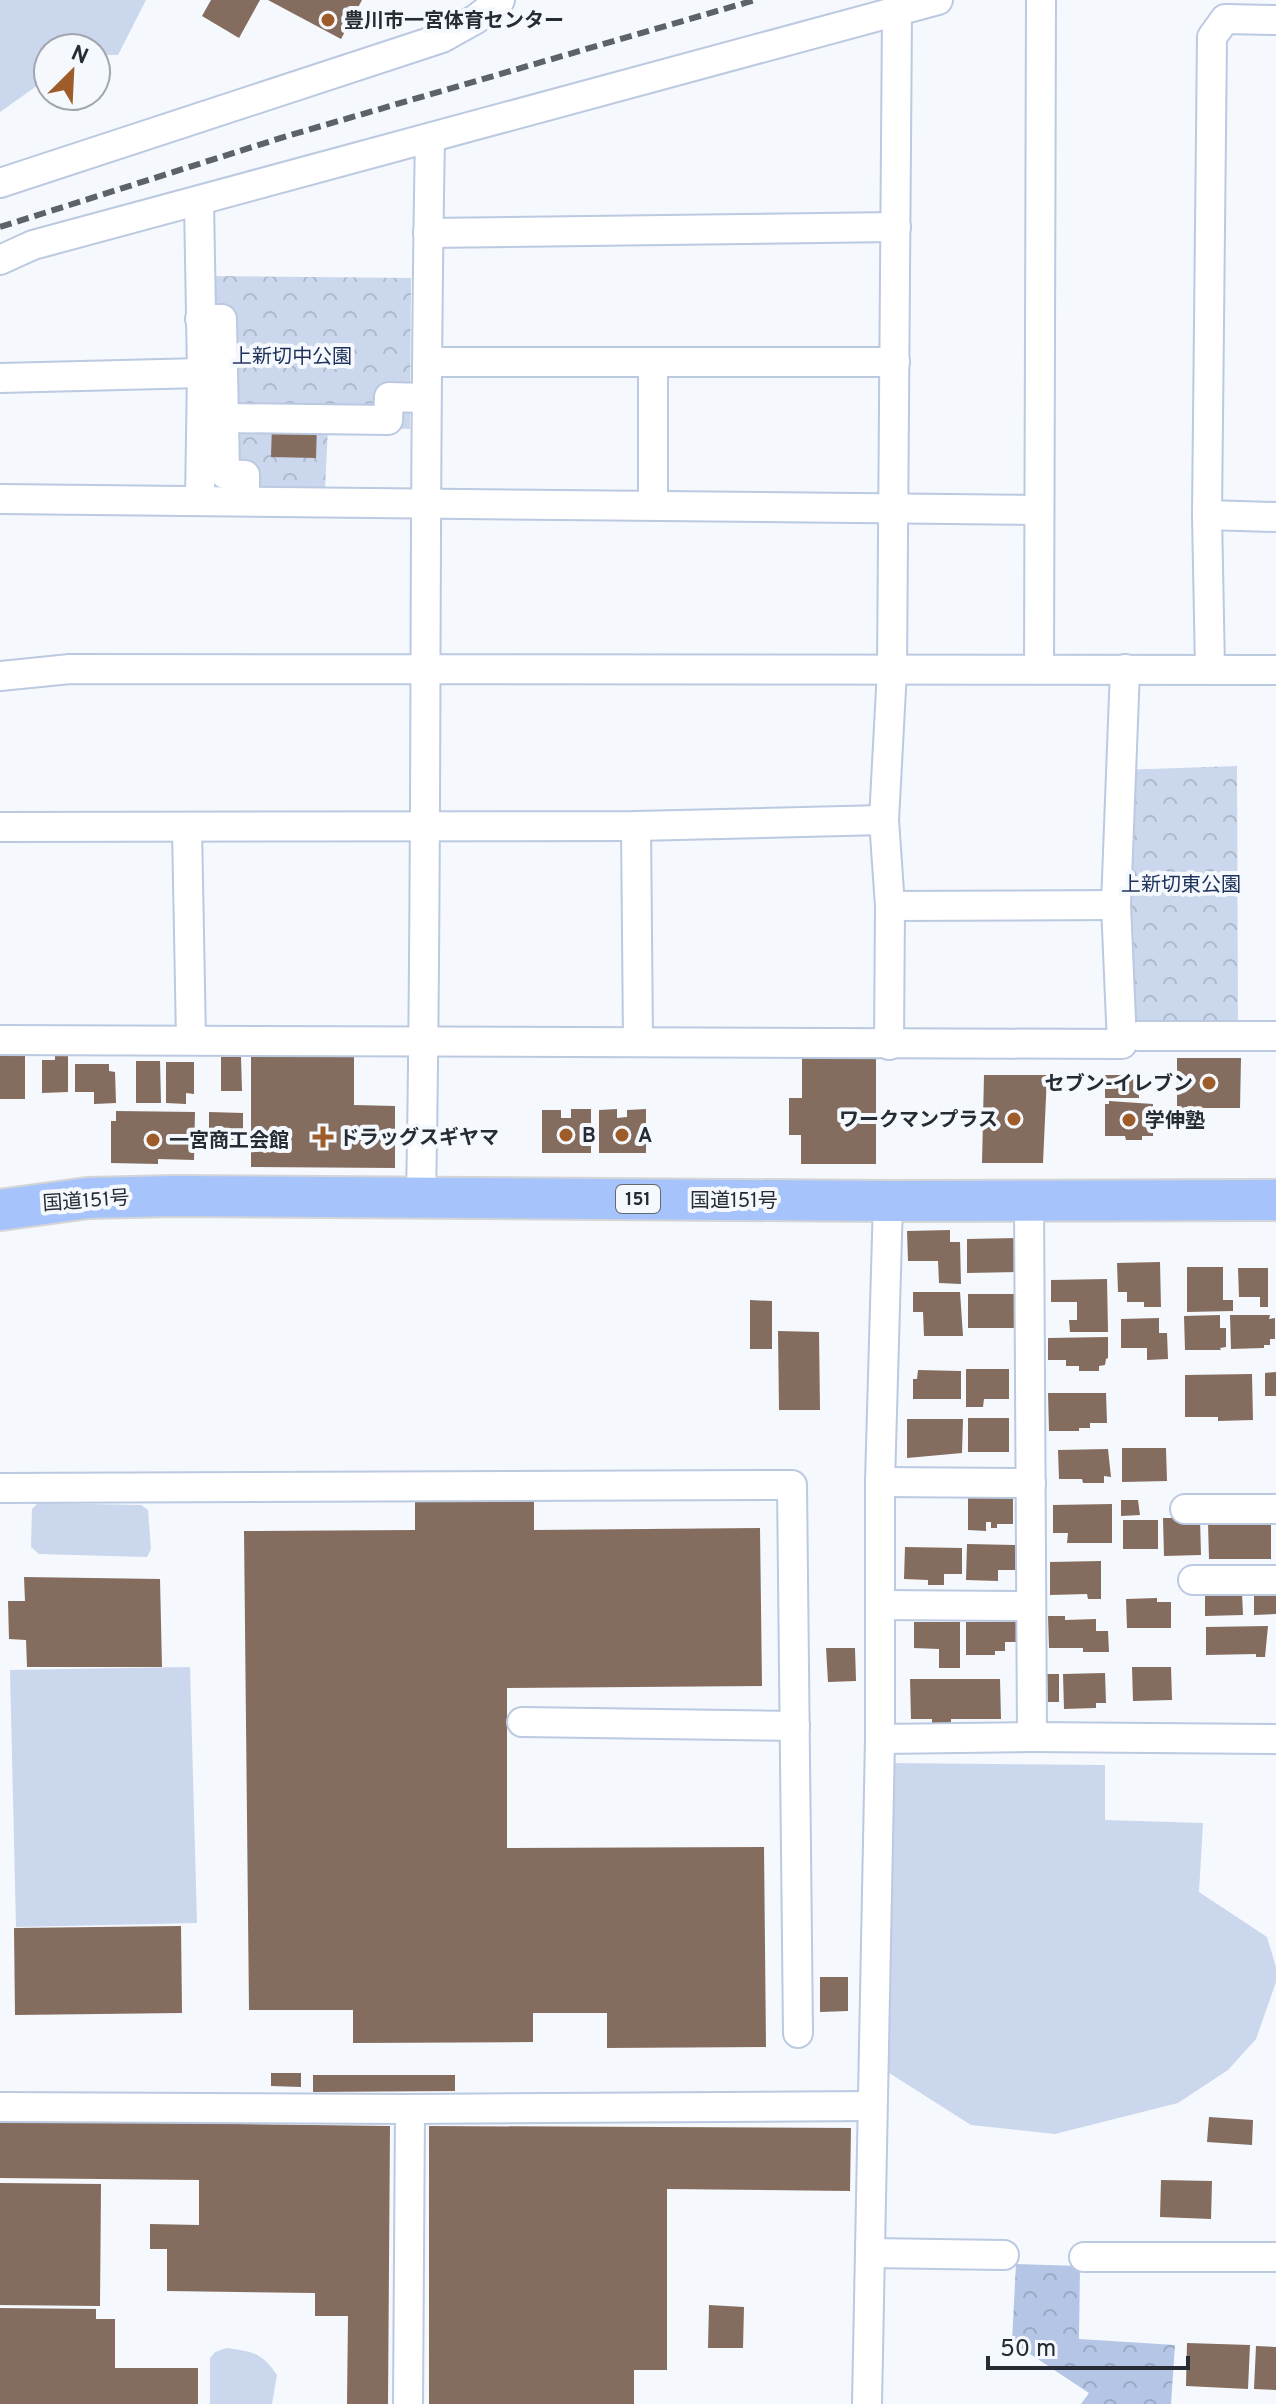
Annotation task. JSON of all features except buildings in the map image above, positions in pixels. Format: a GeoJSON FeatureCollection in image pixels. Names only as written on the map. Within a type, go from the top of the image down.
{"type":"FeatureCollection","features":[{"type":"Feature","properties":{"kind":"highway","name":"国道151号"},"geometry":{"type":"LineString","coordinates":[[0,1210],[88,1198],[131,1197],[1276,1200]]}},
{"type":"Feature","properties":{"kind":"street"},"geometry":{"type":"LineString","coordinates":[[0,183],[442,38],[476,19],[500,0]]}},
{"type":"Feature","properties":{"kind":"street"},"geometry":{"type":"LineString","coordinates":[[0,260],[33,245],[938,0]]}},
{"type":"Feature","properties":{"kind":"street"},"geometry":{"type":"LineString","coordinates":[[1039,669],[1041,0]]}},
{"type":"Feature","properties":{"kind":"street"},"geometry":{"type":"LineString","coordinates":[[889,1045],[890,906],[884,820],[892,670],[897,12]]}},
{"type":"Feature","properties":{"kind":"street"},"geometry":{"type":"LineString","coordinates":[[1210,669],[1207,515],[1212,37],[1225,19],[1276,20]]}},
{"type":"Feature","properties":{"kind":"street"},"geometry":{"type":"LineString","coordinates":[[421,1197],[430,138]]}},
{"type":"Feature","properties":{"kind":"street"},"geometry":{"type":"LineString","coordinates":[[199,201],[202,373],[200,500]]}},
{"type":"Feature","properties":{"kind":"street"},"geometry":{"type":"LineString","coordinates":[[428,233],[896,227]]}},
{"type":"Feature","properties":{"kind":"street"},"geometry":{"type":"LineString","coordinates":[[200,319],[222,319],[225,474],[245,475],[245,500]]}},
{"type":"Feature","properties":{"kind":"street"},"geometry":{"type":"LineString","coordinates":[[427,362],[895,362]]}},
{"type":"Feature","properties":{"kind":"street"},"geometry":{"type":"LineString","coordinates":[[653,362],[653,504]]}},
{"type":"Feature","properties":{"kind":"street"},"geometry":{"type":"LineString","coordinates":[[0,378],[202,373]]}},
{"type":"Feature","properties":{"kind":"street"},"geometry":{"type":"LineString","coordinates":[[224,418],[388,420],[389,397],[426,398]]}},
{"type":"Feature","properties":{"kind":"street"},"geometry":{"type":"LineString","coordinates":[[0,499],[1039,510]]}},
{"type":"Feature","properties":{"kind":"street"},"geometry":{"type":"LineString","coordinates":[[1207,515],[1276,517]]}},
{"type":"Feature","properties":{"kind":"street"},"geometry":{"type":"LineString","coordinates":[[0,676],[70,669],[1276,670]]}},
{"type":"Feature","properties":{"kind":"street"},"geometry":{"type":"LineString","coordinates":[[0,1040],[1122,1044],[1116,905],[1125,669]]}},
{"type":"Feature","properties":{"kind":"street"},"geometry":{"type":"LineString","coordinates":[[0,827],[636,826],[884,820]]}},
{"type":"Feature","properties":{"kind":"street"},"geometry":{"type":"LineString","coordinates":[[636,826],[638,1042]]}},
{"type":"Feature","properties":{"kind":"street"},"geometry":{"type":"LineString","coordinates":[[187,827],[191,1040]]}},
{"type":"Feature","properties":{"kind":"street"},"geometry":{"type":"LineString","coordinates":[[890,906],[1116,905]]}},
{"type":"Feature","properties":{"kind":"street"},"geometry":{"type":"LineString","coordinates":[[1139,1036],[1276,1036]]}},
{"type":"Feature","properties":{"kind":"street"},"geometry":{"type":"LineString","coordinates":[[1029,1200],[1032,1737]]}},
{"type":"Feature","properties":{"kind":"street"},"geometry":{"type":"LineString","coordinates":[[867,2404],[880,1739],[880,1482],[888,1201]]}},
{"type":"Feature","properties":{"kind":"street"},"geometry":{"type":"LineString","coordinates":[[880,1482],[1031,1483]]}},
{"type":"Feature","properties":{"kind":"street"},"geometry":{"type":"LineString","coordinates":[[0,1488],[792,1485],[798,2033]]}},
{"type":"Feature","properties":{"kind":"street"},"geometry":{"type":"LineString","coordinates":[[1185,1509],[1276,1509]]}},
{"type":"Feature","properties":{"kind":"street"},"geometry":{"type":"LineString","coordinates":[[1193,1580],[1276,1580]]}},
{"type":"Feature","properties":{"kind":"street"},"geometry":{"type":"LineString","coordinates":[[880,1605],[1031,1606]]}},
{"type":"Feature","properties":{"kind":"street"},"geometry":{"type":"LineString","coordinates":[[522,1722],[795,1726]]}},
{"type":"Feature","properties":{"kind":"street"},"geometry":{"type":"LineString","coordinates":[[880,1739],[1276,1739]]}},
{"type":"Feature","properties":{"kind":"street"},"geometry":{"type":"LineString","coordinates":[[0,2107],[410,2109],[872,2106]]}},
{"type":"Feature","properties":{"kind":"street"},"geometry":{"type":"LineString","coordinates":[[408,2404],[410,2109]]}},
{"type":"Feature","properties":{"kind":"street"},"geometry":{"type":"LineString","coordinates":[[870,2253],[1004,2255]]}},
{"type":"Feature","properties":{"kind":"street"},"geometry":{"type":"LineString","coordinates":[[1084,2257],[1276,2257]]}},
{"type":"Feature","properties":{"kind":"green space"},"geometry":{"type":"Polygon","coordinates":[[[0,0],[146,0],[118,55],[112,55],[112,32],[32,32],[32,89],[0,112],[0,0]]]}},
{"type":"Feature","properties":{"kind":"green space","name":"上新切中公園"},"geometry":{"type":"Polygon","coordinates":[[[210,276],[411,278],[410,429],[328,427],[325,488],[213,485],[210,276]]]}},
{"type":"Feature","properties":{"kind":"green space","name":"上新切東公園"},"geometry":{"type":"Polygon","coordinates":[[[1237,766],[1238,1028],[1128,1025],[1121,770],[1237,766]]]}},
{"type":"Feature","properties":{"kind":"green space"},"geometry":{"type":"Polygon","coordinates":[[[38,1503],[141,1505],[148,1510],[151,1549],[147,1557],[39,1554],[31,1547],[32,1509],[38,1503]]]}},
{"type":"Feature","properties":{"kind":"green space"},"geometry":{"type":"Polygon","coordinates":[[[190,1667],[197,1923],[16,1927],[10,1670],[190,1667]]]}},
{"type":"Feature","properties":{"kind":"green space"},"geometry":{"type":"Polygon","coordinates":[[[889,1763],[1105,1765],[1105,1820],[1203,1823],[1199,1892],[1267,1937],[1276,1967],[1276,1982],[1256,2039],[1228,2070],[1178,2103],[1055,2134],[971,2125],[886,2071],[889,1763]]]}},
{"type":"Feature","properties":{"kind":"green space"},"geometry":{"type":"Polygon","coordinates":[[[1016,2264],[1080,2266],[1079,2339],[1175,2345],[1171,2404],[1081,2404],[1089,2393],[1012,2342],[1016,2264]]]}},
{"type":"Feature","properties":{"kind":"green space"},"geometry":{"type":"Polygon","coordinates":[[[227,2348],[256,2354],[271,2367],[277,2375],[272,2404],[210,2404],[210,2358],[215,2352],[227,2348]]]}},
{"type":"Feature","properties":{"kind":"railway"},"geometry":{"type":"LineString","coordinates":[[0,227],[287,136],[755,0]]}},
{"type":"Feature","properties":{"kind":"place","name":"豊川市一宮体育センター"},"geometry":{"type":"Point","coordinates":[328,20]}},
{"type":"Feature","properties":{"kind":"place","name":"セブン-イレブン"},"geometry":{"type":"Point","coordinates":[1209,1083]}},
{"type":"Feature","properties":{"kind":"place","name":"ワークマンプラス"},"geometry":{"type":"Point","coordinates":[1014,1119]}},
{"type":"Feature","properties":{"kind":"place","name":"学伸塾"},"geometry":{"type":"Point","coordinates":[1129,1120]}},
{"type":"Feature","properties":{"kind":"place","name":"B"},"geometry":{"type":"Point","coordinates":[566,1135]}},
{"type":"Feature","properties":{"kind":"place","name":"A"},"geometry":{"type":"Point","coordinates":[622,1135]}},
{"type":"Feature","properties":{"kind":"place","name":"ドラッグスギヤマ"},"geometry":{"type":"Point","coordinates":[323,1137]}},
{"type":"Feature","properties":{"kind":"place","name":"一宮商工会館"},"geometry":{"type":"Point","coordinates":[153,1140]}}]}
